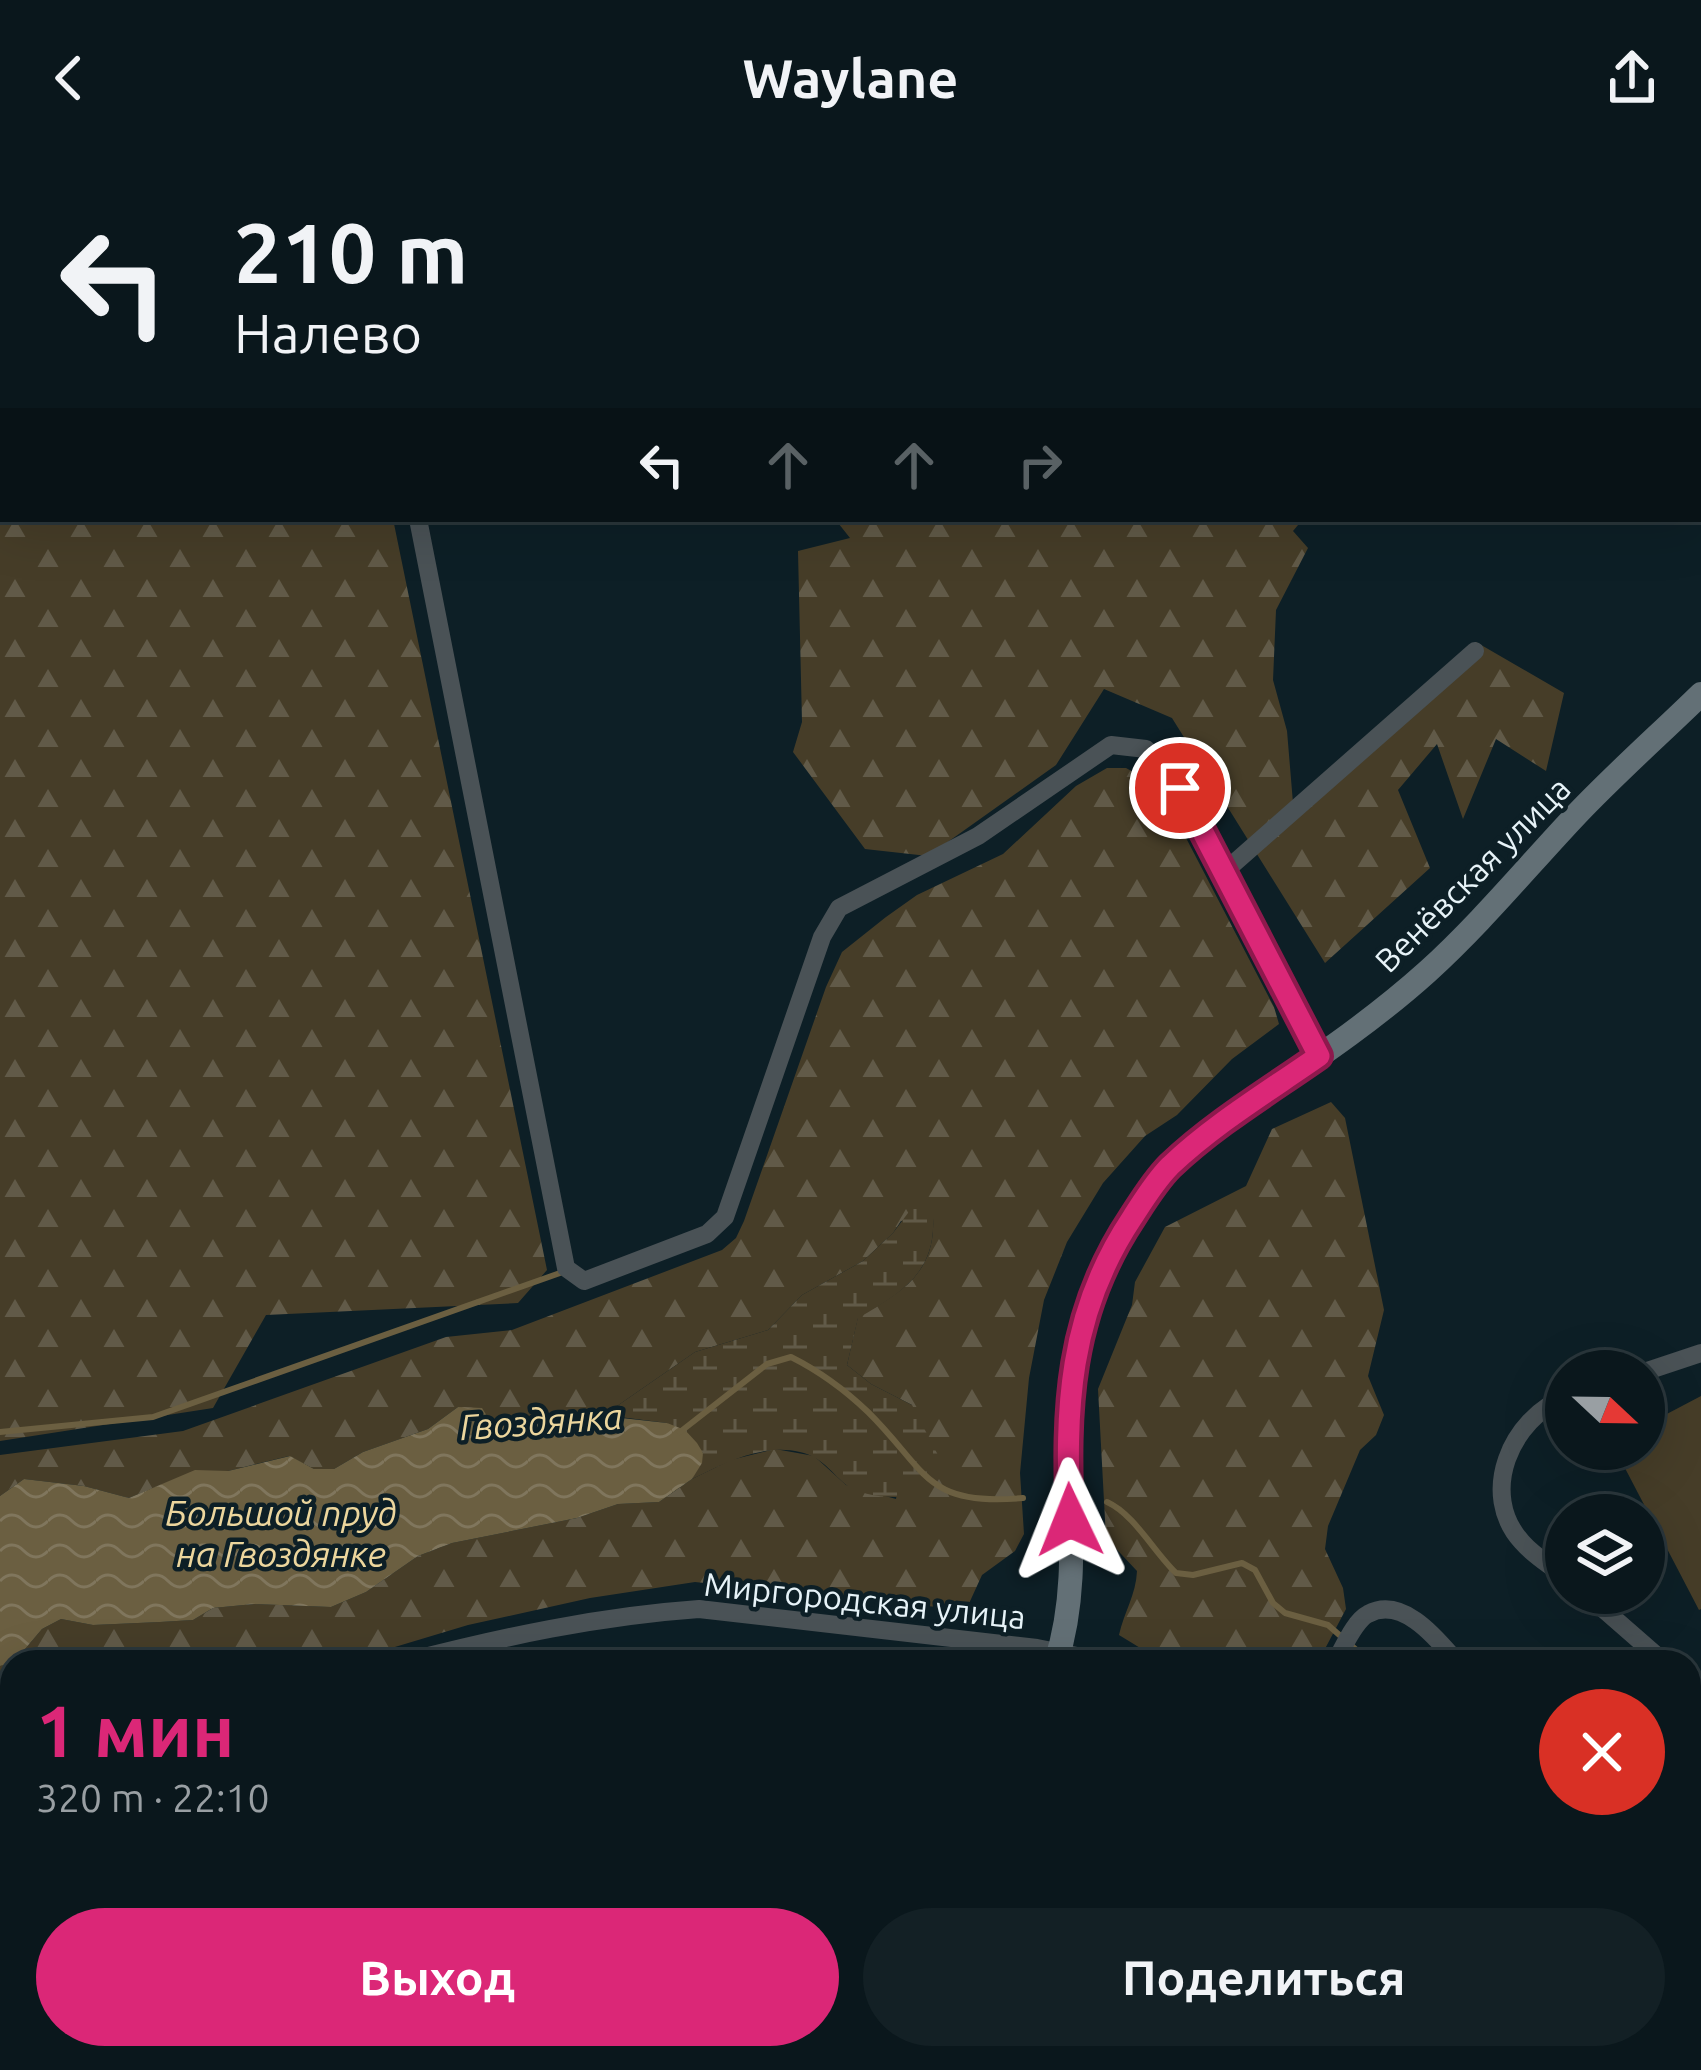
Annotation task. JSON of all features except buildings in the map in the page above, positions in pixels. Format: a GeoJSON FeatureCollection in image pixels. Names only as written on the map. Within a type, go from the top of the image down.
{"type":"FeatureCollection","features":[{"type":"Feature","properties":{"kind":"street"},"geometry":{"type":"LineString","coordinates":[[419,522],[566,1268],[584,1281],[707,1234],[725,1217],[822,937],[839,908],[978,836],[1111,745],[1146,749],[1180,788],[1319,1056]]}},
{"type":"Feature","properties":{"kind":"street"},"geometry":{"type":"LineString","coordinates":[[1224,872],[1475,651]]}},
{"type":"Feature","properties":{"kind":"street","name":"Венёвская улица"},"geometry":{"type":"LineString","coordinates":[[1058,1650],[1071,1553],[1069,1392],[1074,1358],[1116,1241],[1168,1168],[1215,1129],[1384,1010],[1461,941],[1580,811],[1701,694]]}},
{"type":"Feature","properties":{"kind":"street"},"geometry":{"type":"LineString","coordinates":[[1665,1365],[1701,1353]]}},
{"type":"Feature","properties":{"kind":"street"},"geometry":{"type":"LineString","coordinates":[[1545,1409],[1532,1417],[1508,1451],[1501,1497],[1520,1541],[1545,1561]]}},
{"type":"Feature","properties":{"kind":"street","name":"Миргородская улица"},"geometry":{"type":"LineString","coordinates":[[458,1650],[646,1612],[699,1609],[1003,1650]]}},
{"type":"Feature","properties":{"kind":"street"},"geometry":{"type":"LineString","coordinates":[[1343,1650],[1368,1614],[1385,1610],[1413,1618],[1444,1650]]}},
{"type":"Feature","properties":{"kind":"street"},"geometry":{"type":"LineString","coordinates":[[1609,1614],[1650,1650]]}},
{"type":"Feature","properties":{"kind":"green space"},"geometry":{"type":"Polygon","coordinates":[[[0,522],[394,522],[547,1270],[518,1303],[266,1315],[213,1408],[0,1441],[0,522]]]}},
{"type":"Feature","properties":{"kind":"green space"},"geometry":{"type":"Polygon","coordinates":[[[837,522],[1300,522],[1293,531],[1308,548],[1276,610],[1273,680],[1287,731],[1293,803],[1476,642],[1564,693],[1546,771],[1496,739],[1463,819],[1437,744],[1398,790],[1430,868],[1325,963],[1172,718],[1104,689],[1056,765],[928,856],[865,849],[793,752],[802,722],[798,551],[850,538],[837,522]]]}},
{"type":"Feature","properties":{"kind":"green space"},"geometry":{"type":"Polygon","coordinates":[[[1107,768],[1126,768],[1159,786],[1279,1024],[1232,1059],[1177,1115],[1145,1136],[1103,1183],[1067,1242],[1044,1300],[1029,1378],[1020,1473],[1024,1534],[1015,1551],[982,1575],[966,1610],[695,1582],[590,1598],[468,1625],[385,1650],[24,1650],[42,1629],[61,1619],[93,1625],[193,1620],[213,1608],[254,1604],[331,1607],[366,1592],[418,1556],[452,1543],[577,1518],[618,1504],[659,1502],[731,1460],[775,1449],[814,1456],[846,1485],[896,1499],[912,1405],[871,1384],[847,1365],[858,1317],[901,1290],[922,1267],[933,1218],[901,1221],[863,1261],[802,1295],[768,1330],[695,1352],[604,1415],[558,1411],[505,1424],[458,1407],[428,1429],[363,1452],[334,1469],[314,1469],[289,1456],[228,1471],[195,1471],[129,1498],[84,1486],[24,1479],[0,1496],[0,1455],[183,1431],[446,1337],[512,1330],[722,1250],[736,1238],[744,1221],[842,952],[917,895],[1003,854],[1076,786],[1107,768]]]}},
{"type":"Feature","properties":{"kind":"green space"},"geometry":{"type":"Polygon","coordinates":[[[1331,1102],[1345,1118],[1384,1310],[1368,1376],[1384,1415],[1376,1435],[1360,1450],[1328,1526],[1325,1549],[1343,1588],[1346,1609],[1324,1650],[1144,1650],[1119,1635],[1137,1571],[1106,1538],[1098,1389],[1132,1305],[1135,1282],[1165,1227],[1246,1186],[1272,1129],[1331,1102]]]}},
{"type":"Feature","properties":{"kind":"green space"},"geometry":{"type":"Polygon","coordinates":[[[920,1208],[933,1218],[922,1267],[901,1290],[858,1318],[847,1365],[871,1384],[912,1405],[940,1459],[940,1475],[927,1492],[897,1497],[863,1493],[814,1457],[786,1450],[744,1456],[692,1479],[703,1453],[667,1423],[604,1415],[695,1352],[768,1330],[802,1295],[863,1261],[911,1209],[920,1208]]]}},
{"type":"Feature","properties":{"kind":"green space"},"geometry":{"type":"Polygon","coordinates":[[[1701,1396],[1699,1610],[1665,1545],[1665,1494],[1638,1494],[1626,1470],[1665,1470],[1665,1415],[1701,1396]]]}},
{"type":"Feature","properties":{"kind":"water","name":"Большой пруд на Гвоздянке"},"geometry":{"type":"Polygon","coordinates":[[[458,1407],[482,1408],[490,1421],[505,1424],[558,1411],[667,1423],[685,1430],[697,1443],[702,1463],[692,1479],[659,1502],[618,1504],[577,1518],[452,1543],[418,1556],[366,1592],[331,1607],[254,1604],[213,1608],[193,1620],[93,1625],[61,1619],[42,1629],[24,1650],[0,1650],[0,1496],[24,1479],[84,1486],[129,1498],[195,1470],[228,1471],[290,1456],[314,1469],[334,1469],[363,1452],[428,1429],[458,1407]]]}},
{"type":"Feature","properties":{"kind":"waterway"},"geometry":{"type":"LineString","coordinates":[[0,1432],[153,1417],[560,1273]]}},
{"type":"Feature","properties":{"kind":"waterway","name":"Гвоздянка"},"geometry":{"type":"LineString","coordinates":[[680,1432],[767,1364],[791,1357],[850,1396],[930,1480],[946,1490],[965,1497],[1023,1498]]}},
{"type":"Feature","properties":{"kind":"waterway","name":"Гвоздянка"},"geometry":{"type":"LineString","coordinates":[[1107,1502],[1135,1524],[1176,1573],[1193,1575],[1242,1563],[1255,1570],[1273,1603],[1285,1613],[1328,1625],[1356,1650]]}},
{"type":"Feature","properties":{"kind":"route"},"geometry":{"type":"LineString","coordinates":[[1070,1520],[1067,1435],[1074,1358],[1083,1322],[1116,1241],[1168,1168],[1319,1056],[1180,788]]}}]}
